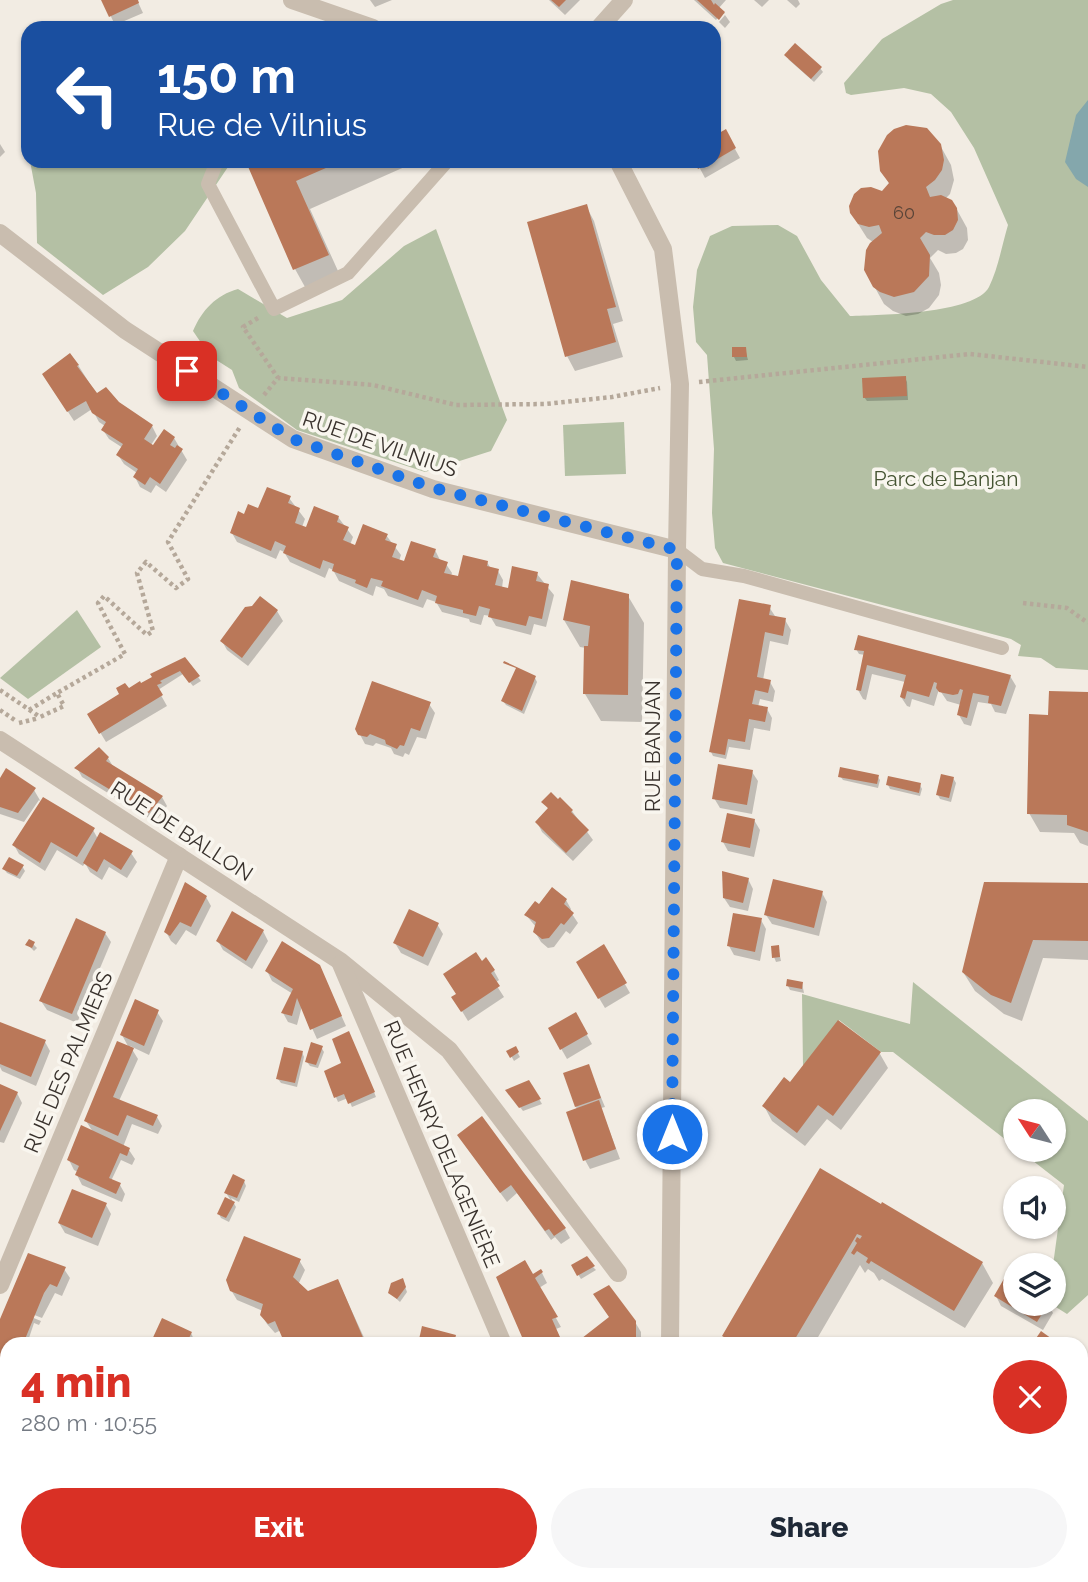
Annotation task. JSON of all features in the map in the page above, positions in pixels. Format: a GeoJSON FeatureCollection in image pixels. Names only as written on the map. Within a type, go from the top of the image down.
{"type":"FeatureCollection","features":[{"type":"Feature","properties":{"kind":"street"},"geometry":{"type":"LineString","coordinates":[[292,0],[353,21]]}},
{"type":"Feature","properties":{"kind":"street"},"geometry":{"type":"LineString","coordinates":[[605,21],[624,0]]}},
{"type":"Feature","properties":{"kind":"street","name":"RUE BANJAN"},"geometry":{"type":"LineString","coordinates":[[622,168],[663,249],[680,384],[670,1337]]}},
{"type":"Feature","properties":{"kind":"street","name":"RUE DE VILNIUS"},"geometry":{"type":"LineString","coordinates":[[0,233],[125,330],[249,413],[293,439],[433,488],[677,550]]}},
{"type":"Feature","properties":{"kind":"street","name":"RUE DE BALLON"},"geometry":{"type":"LineString","coordinates":[[0,740],[340,961],[449,1050],[618,1273]]}},
{"type":"Feature","properties":{"kind":"street","name":"RUE DES PALMIERS"},"geometry":{"type":"LineString","coordinates":[[0,1285],[179,856]]}},
{"type":"Feature","properties":{"kind":"street","name":"RUE HENRY DELAGENIÈRE"},"geometry":{"type":"LineString","coordinates":[[340,961],[500,1337]]}},
{"type":"Feature","properties":{"kind":"lane"},"geometry":{"type":"LineString","coordinates":[[214,168],[208,184],[274,309],[348,273],[441,168]]}},
{"type":"Feature","properties":{"kind":"lane"},"geometry":{"type":"LineString","coordinates":[[677,550],[702,569],[744,576],[1002,648]]}},
{"type":"Feature","properties":{"kind":"path"},"geometry":{"type":"LineString","coordinates":[[274,309],[243,327],[278,378]]}},
{"type":"Feature","properties":{"kind":"path"},"geometry":{"type":"LineString","coordinates":[[278,378],[373,385],[456,405],[558,402],[612,397],[680,384],[970,354],[1088,367]]}},
{"type":"Feature","properties":{"kind":"path"},"geometry":{"type":"LineString","coordinates":[[29,710],[125,654],[97,603],[104,596],[146,635],[153,631],[137,573],[146,562],[176,588],[188,579],[168,542],[249,413],[278,378]]}},
{"type":"Feature","properties":{"kind":"path"},"geometry":{"type":"LineString","coordinates":[[1023,603],[1067,608],[1088,623]]}},
{"type":"Feature","properties":{"kind":"path"},"geometry":{"type":"LineString","coordinates":[[0,690],[40,717]]}},
{"type":"Feature","properties":{"kind":"path"},"geometry":{"type":"LineString","coordinates":[[19,723],[64,706],[57,694]]}},
{"type":"Feature","properties":{"kind":"green space","name":"Parc de Banjan"},"geometry":{"type":"Polygon","coordinates":[[[953,0],[1088,0],[1088,670],[1056,668],[1041,658],[1018,656],[1021,645],[1011,639],[723,563],[715,548],[712,513],[714,449],[707,355],[696,342],[693,307],[697,270],[710,236],[732,226],[778,225],[797,236],[821,280],[850,316],[903,314],[947,308],[980,296],[989,287],[1008,225],[974,148],[951,112],[931,94],[904,88],[851,95],[846,93],[844,83],[882,39],[941,4],[953,0]]]}},
{"type":"Feature","properties":{"kind":"green space"},"geometry":{"type":"Polygon","coordinates":[[[31,168],[227,168],[185,231],[148,267],[103,295],[37,243],[36,193],[31,168]]]}},
{"type":"Feature","properties":{"kind":"green space"},"geometry":{"type":"Polygon","coordinates":[[[436,229],[507,420],[491,451],[425,472],[297,430],[239,388],[232,370],[210,356],[193,331],[211,304],[238,289],[287,318],[342,300],[404,246],[436,229]]]}},
{"type":"Feature","properties":{"kind":"green space"},"geometry":{"type":"Polygon","coordinates":[[[624,422],[626,474],[565,476],[563,425],[624,422]]]}},
{"type":"Feature","properties":{"kind":"green space"},"geometry":{"type":"Polygon","coordinates":[[[77,610],[101,647],[28,699],[0,678],[77,610]]]}},
{"type":"Feature","properties":{"kind":"green space"},"geometry":{"type":"Polygon","coordinates":[[[913,982],[1060,1099],[1003,1099],[1003,1138],[893,1052],[881,1052],[839,1020],[803,1066],[802,994],[910,1024],[913,982]]]}},
{"type":"Feature","properties":{"kind":"green space"},"geometry":{"type":"Polygon","coordinates":[[[1066,1104],[1088,1121],[1088,1295],[1067,1314],[1066,1253],[1055,1253],[1057,1239],[1066,1239],[1066,1176],[1052,1176],[1034,1162],[1066,1162],[1066,1104]]]}},
{"type":"Feature","properties":{"kind":"water"},"geometry":{"type":"Polygon","coordinates":[[[1088,100],[1088,187],[1076,179],[1065,162],[1076,115],[1088,100]]]}},
{"type":"Feature","properties":{"kind":"building"},"geometry":{"type":"Polygon","coordinates":[[[101,0],[138,0],[139,3],[109,17],[101,0]]]}},
{"type":"Feature","properties":{"kind":"building"},"geometry":{"type":"Polygon","coordinates":[[[551,0],[566,0],[559,7],[551,0]]]}},
{"type":"Feature","properties":{"kind":"building"},"geometry":{"type":"Polygon","coordinates":[[[697,0],[711,0],[725,12],[719,20],[697,0]]]}},
{"type":"Feature","properties":{"kind":"building"},"geometry":{"type":"Polygon","coordinates":[[[795,43],[822,67],[811,79],[784,55],[795,43]]]}},
{"type":"Feature","properties":{"kind":"building"},"geometry":{"type":"Polygon","coordinates":[[[906,125],[927,128],[941,144],[944,160],[942,170],[926,187],[930,197],[941,195],[952,200],[957,208],[958,220],[953,230],[945,235],[926,232],[920,238],[930,255],[929,276],[914,292],[894,297],[873,287],[864,270],[866,250],[882,233],[879,225],[869,227],[858,224],[850,213],[849,206],[854,194],[861,188],[871,187],[882,191],[889,183],[880,171],[878,151],[887,135],[906,125]]]}},
{"type":"Feature","properties":{"kind":"building"},"geometry":{"type":"Polygon","coordinates":[[[726,129],[736,148],[721,157],[721,132],[726,129]]]}},
{"type":"Feature","properties":{"kind":"building"},"geometry":{"type":"Polygon","coordinates":[[[249,168],[326,168],[296,181],[329,255],[293,270],[249,168]]]}},
{"type":"Feature","properties":{"kind":"building"},"geometry":{"type":"Polygon","coordinates":[[[587,204],[616,307],[607,309],[616,342],[565,357],[527,222],[587,204]]]}},
{"type":"Feature","properties":{"kind":"building"},"geometry":{"type":"Polygon","coordinates":[[[732,347],[746,347],[747,357],[732,357],[732,347]]]}},
{"type":"Feature","properties":{"kind":"building"},"geometry":{"type":"Polygon","coordinates":[[[70,353],[97,393],[106,387],[119,402],[153,425],[144,439],[153,445],[164,429],[175,437],[170,445],[183,449],[160,484],[150,477],[145,485],[133,477],[138,469],[116,455],[123,444],[101,430],[106,422],[92,413],[86,401],[67,412],[42,374],[70,353]]]}},
{"type":"Feature","properties":{"kind":"building"},"geometry":{"type":"Polygon","coordinates":[[[906,376],[907,396],[863,398],[862,378],[906,376]]]}},
{"type":"Feature","properties":{"kind":"building"},"geometry":{"type":"Polygon","coordinates":[[[267,487],[291,496],[288,503],[300,508],[295,523],[306,527],[314,506],[339,516],[337,522],[349,527],[343,540],[355,545],[363,524],[388,534],[385,540],[397,544],[392,557],[404,561],[411,541],[436,549],[433,557],[448,562],[444,573],[458,576],[463,555],[488,561],[487,566],[499,569],[495,585],[508,588],[512,566],[538,572],[536,581],[549,584],[542,619],[529,616],[526,626],[488,617],[490,609],[479,606],[476,616],[463,613],[463,610],[435,603],[437,596],[422,590],[418,600],[381,586],[383,581],[371,578],[367,588],[355,583],[356,580],[332,571],[334,564],[323,560],[320,569],[283,553],[286,546],[275,541],[271,551],[230,533],[238,511],[244,514],[248,504],[258,508],[267,487]]]}},
{"type":"Feature","properties":{"kind":"building"},"geometry":{"type":"Polygon","coordinates":[[[571,580],[629,594],[628,695],[583,694],[584,646],[588,646],[590,626],[563,620],[571,580]]]}},
{"type":"Feature","properties":{"kind":"building"},"geometry":{"type":"Polygon","coordinates":[[[260,596],[278,610],[242,658],[220,641],[245,607],[252,606],[260,596]]]}},
{"type":"Feature","properties":{"kind":"building"},"geometry":{"type":"Polygon","coordinates":[[[739,599],[771,605],[769,615],[786,618],[783,636],[765,632],[757,677],[771,680],[768,693],[755,690],[752,704],[768,707],[765,722],[749,719],[745,742],[728,739],[725,755],[709,752],[739,599]]]}},
{"type":"Feature","properties":{"kind":"building"},"geometry":{"type":"Polygon","coordinates":[[[858,635],[1011,675],[1001,706],[988,703],[989,696],[973,693],[967,718],[957,715],[963,690],[960,689],[958,694],[953,695],[939,692],[937,683],[934,682],[929,697],[907,691],[905,699],[900,697],[906,675],[867,665],[861,691],[856,690],[864,651],[854,650],[858,635]]]}},
{"type":"Feature","properties":{"kind":"building"},"geometry":{"type":"Polygon","coordinates":[[[185,657],[200,676],[189,683],[180,671],[160,681],[162,683],[157,685],[163,695],[99,734],[87,714],[119,694],[116,688],[125,683],[129,688],[140,681],[141,683],[152,677],[150,674],[185,657]]]}},
{"type":"Feature","properties":{"kind":"building"},"geometry":{"type":"Polygon","coordinates":[[[504,661],[536,676],[522,711],[501,701],[516,668],[503,663],[504,661]]]}},
{"type":"Feature","properties":{"kind":"building"},"geometry":{"type":"Polygon","coordinates":[[[372,681],[431,702],[420,731],[411,728],[404,746],[400,745],[397,749],[370,734],[367,737],[358,735],[355,729],[372,681]]]}},
{"type":"Feature","properties":{"kind":"building"},"geometry":{"type":"Polygon","coordinates":[[[1049,691],[1088,692],[1088,832],[1067,825],[1067,815],[1027,814],[1029,714],[1048,715],[1049,691]]]}},
{"type":"Feature","properties":{"kind":"building"},"geometry":{"type":"Polygon","coordinates":[[[99,747],[109,757],[106,761],[163,796],[149,813],[74,768],[99,747]]]}},
{"type":"Feature","properties":{"kind":"building"},"geometry":{"type":"Polygon","coordinates":[[[718,764],[753,770],[747,805],[712,799],[718,764]]]}},
{"type":"Feature","properties":{"kind":"building"},"geometry":{"type":"Polygon","coordinates":[[[840,767],[879,775],[877,784],[838,777],[840,767]]]}},
{"type":"Feature","properties":{"kind":"building"},"geometry":{"type":"Polygon","coordinates":[[[6,768],[36,788],[18,813],[0,807],[0,778],[6,768]]]}},
{"type":"Feature","properties":{"kind":"building"},"geometry":{"type":"Polygon","coordinates":[[[941,774],[954,777],[949,798],[936,795],[941,774]]]}},
{"type":"Feature","properties":{"kind":"building"},"geometry":{"type":"Polygon","coordinates":[[[888,776],[921,783],[919,793],[886,785],[888,776]]]}},
{"type":"Feature","properties":{"kind":"building"},"geometry":{"type":"Polygon","coordinates":[[[551,792],[573,810],[571,812],[589,830],[566,853],[535,822],[548,808],[541,802],[551,792]]]}},
{"type":"Feature","properties":{"kind":"building"},"geometry":{"type":"Polygon","coordinates":[[[43,797],[95,828],[77,857],[51,842],[40,863],[12,845],[43,797]]]}},
{"type":"Feature","properties":{"kind":"building"},"geometry":{"type":"Polygon","coordinates":[[[727,813],[755,819],[750,848],[721,842],[727,813]]]}},
{"type":"Feature","properties":{"kind":"building"},"geometry":{"type":"Polygon","coordinates":[[[100,832],[133,851],[121,870],[104,859],[97,872],[83,863],[100,832]]]}},
{"type":"Feature","properties":{"kind":"building"},"geometry":{"type":"Polygon","coordinates":[[[9,857],[24,865],[17,876],[2,869],[9,857]]]}},
{"type":"Feature","properties":{"kind":"building"},"geometry":{"type":"Polygon","coordinates":[[[722,871],[749,878],[743,903],[723,898],[722,871]]]}},
{"type":"Feature","properties":{"kind":"building"},"geometry":{"type":"Polygon","coordinates":[[[773,879],[823,891],[814,928],[764,915],[773,879]]]}},
{"type":"Feature","properties":{"kind":"building"},"geometry":{"type":"Polygon","coordinates":[[[185,882],[207,896],[191,927],[180,922],[170,936],[164,932],[185,882]]]}},
{"type":"Feature","properties":{"kind":"building"},"geometry":{"type":"Polygon","coordinates":[[[984,882],[1088,883],[1088,941],[1033,940],[1011,1003],[991,995],[962,972],[984,882]]]}},
{"type":"Feature","properties":{"kind":"building"},"geometry":{"type":"Polygon","coordinates":[[[552,887],[567,899],[564,904],[574,913],[564,925],[561,923],[549,938],[542,939],[533,932],[536,922],[524,915],[535,901],[539,904],[552,887]]]}},
{"type":"Feature","properties":{"kind":"building"},"geometry":{"type":"Polygon","coordinates":[[[409,909],[439,923],[423,957],[393,943],[409,909]]]}},
{"type":"Feature","properties":{"kind":"building"},"geometry":{"type":"Polygon","coordinates":[[[232,911],[264,930],[246,961],[216,941],[232,911]]]}},
{"type":"Feature","properties":{"kind":"building"},"geometry":{"type":"Polygon","coordinates":[[[733,913],[762,918],[755,952],[727,946],[733,913]]]}},
{"type":"Feature","properties":{"kind":"building"},"geometry":{"type":"Polygon","coordinates":[[[76,918],[106,932],[72,1014],[39,1001],[76,918]]]}},
{"type":"Feature","properties":{"kind":"building"},"geometry":{"type":"Polygon","coordinates":[[[29,939],[35,942],[32,948],[25,945],[29,939]]]}},
{"type":"Feature","properties":{"kind":"building"},"geometry":{"type":"Polygon","coordinates":[[[282,941],[320,965],[342,1016],[310,1030],[297,998],[292,1016],[281,1013],[293,989],[265,971],[282,941]]]}},
{"type":"Feature","properties":{"kind":"building"},"geometry":{"type":"Polygon","coordinates":[[[604,944],[627,983],[598,999],[576,962],[604,944]]]}},
{"type":"Feature","properties":{"kind":"building"},"geometry":{"type":"Polygon","coordinates":[[[779,945],[780,957],[772,958],[771,946],[779,945]]]}},
{"type":"Feature","properties":{"kind":"building"},"geometry":{"type":"Polygon","coordinates":[[[476,952],[482,961],[486,957],[495,970],[491,973],[500,986],[461,1012],[451,997],[456,994],[443,974],[476,952]]]}},
{"type":"Feature","properties":{"kind":"building"},"geometry":{"type":"Polygon","coordinates":[[[787,979],[803,982],[802,989],[786,986],[787,979]]]}},
{"type":"Feature","properties":{"kind":"building"},"geometry":{"type":"Polygon","coordinates":[[[135,999],[159,1010],[144,1046],[120,1035],[135,999]]]}},
{"type":"Feature","properties":{"kind":"building"},"geometry":{"type":"Polygon","coordinates":[[[576,1012],[588,1034],[560,1050],[548,1028],[576,1012]]]}},
{"type":"Feature","properties":{"kind":"building"},"geometry":{"type":"Polygon","coordinates":[[[838,1020],[881,1052],[833,1116],[818,1105],[797,1133],[762,1106],[784,1077],[790,1082],[838,1020]]]}},
{"type":"Feature","properties":{"kind":"building"},"geometry":{"type":"Polygon","coordinates":[[[0,1022],[46,1040],[31,1077],[0,1064],[0,1022]]]}},
{"type":"Feature","properties":{"kind":"building"},"geometry":{"type":"Polygon","coordinates":[[[349,1031],[375,1092],[348,1104],[344,1094],[334,1098],[324,1071],[341,1063],[332,1039],[349,1031]]]}},
{"type":"Feature","properties":{"kind":"building"},"geometry":{"type":"Polygon","coordinates":[[[117,1041],[134,1048],[113,1097],[158,1115],[153,1126],[127,1115],[118,1136],[84,1121],[117,1041]]]}},
{"type":"Feature","properties":{"kind":"building"},"geometry":{"type":"Polygon","coordinates":[[[311,1042],[323,1046],[316,1065],[305,1062],[311,1042]]]}},
{"type":"Feature","properties":{"kind":"building"},"geometry":{"type":"Polygon","coordinates":[[[516,1046],[519,1052],[510,1058],[506,1051],[516,1046]]]}},
{"type":"Feature","properties":{"kind":"building"},"geometry":{"type":"Polygon","coordinates":[[[284,1047],[303,1051],[295,1083],[276,1079],[284,1047]]]}},
{"type":"Feature","properties":{"kind":"building"},"geometry":{"type":"Polygon","coordinates":[[[589,1064],[601,1098],[575,1107],[563,1073],[589,1064]]]}},
{"type":"Feature","properties":{"kind":"building"},"geometry":{"type":"Polygon","coordinates":[[[529,1080],[541,1099],[519,1108],[505,1090],[529,1080]]]}},
{"type":"Feature","properties":{"kind":"building"},"geometry":{"type":"Polygon","coordinates":[[[0,1084],[18,1092],[0,1131],[0,1084]]]}},
{"type":"Feature","properties":{"kind":"building"},"geometry":{"type":"Polygon","coordinates":[[[599,1100],[616,1149],[583,1161],[566,1112],[599,1100]]]}},
{"type":"Feature","properties":{"kind":"building"},"geometry":{"type":"Polygon","coordinates":[[[482,1116],[566,1228],[554,1236],[549,1229],[545,1231],[511,1185],[500,1193],[457,1135],[482,1116]]]}},
{"type":"Feature","properties":{"kind":"building"},"geometry":{"type":"Polygon","coordinates":[[[81,1125],[130,1148],[127,1156],[120,1153],[109,1178],[121,1183],[116,1194],[75,1175],[79,1166],[67,1160],[81,1125]]]}},
{"type":"Feature","properties":{"kind":"building"},"geometry":{"type":"Polygon","coordinates":[[[820,1168],[983,1262],[954,1311],[871,1261],[869,1264],[866,1262],[868,1258],[857,1251],[854,1255],[851,1253],[857,1243],[857,1237],[860,1239],[862,1236],[857,1234],[796,1337],[722,1336],[820,1168]]]}},
{"type":"Feature","properties":{"kind":"building"},"geometry":{"type":"Polygon","coordinates":[[[233,1174],[245,1180],[237,1198],[224,1193],[233,1174]]]}},
{"type":"Feature","properties":{"kind":"building"},"geometry":{"type":"Polygon","coordinates":[[[72,1189],[107,1203],[92,1238],[58,1223],[72,1189]]]}},
{"type":"Feature","properties":{"kind":"building"},"geometry":{"type":"Polygon","coordinates":[[[225,1197],[235,1202],[226,1218],[217,1214],[225,1197]]]}},
{"type":"Feature","properties":{"kind":"building"},"geometry":{"type":"Polygon","coordinates":[[[244,1236],[301,1259],[293,1277],[308,1291],[338,1279],[363,1337],[282,1337],[275,1321],[268,1324],[260,1315],[263,1304],[230,1291],[226,1280],[244,1236]]]}},
{"type":"Feature","properties":{"kind":"building"},"geometry":{"type":"Polygon","coordinates":[[[28,1253],[66,1267],[57,1287],[50,1284],[44,1293],[26,1337],[0,1337],[0,1319],[28,1253]]]}},
{"type":"Feature","properties":{"kind":"building"},"geometry":{"type":"Polygon","coordinates":[[[587,1256],[595,1266],[577,1276],[571,1265],[587,1256]]]}},
{"type":"Feature","properties":{"kind":"building"},"geometry":{"type":"Polygon","coordinates":[[[525,1260],[533,1274],[541,1269],[543,1272],[535,1278],[558,1317],[552,1319],[560,1337],[522,1337],[496,1277],[525,1260]]]}},
{"type":"Feature","properties":{"kind":"building"},"geometry":{"type":"Polygon","coordinates":[[[403,1278],[406,1287],[397,1299],[388,1293],[391,1283],[403,1278]]]}},
{"type":"Feature","properties":{"kind":"building"},"geometry":{"type":"Polygon","coordinates":[[[1003,1280],[1003,1301],[994,1296],[1003,1280]]]}},
{"type":"Feature","properties":{"kind":"building"},"geometry":{"type":"Polygon","coordinates":[[[609,1285],[636,1321],[636,1337],[583,1337],[609,1317],[593,1294],[609,1285]]]}},
{"type":"Feature","properties":{"kind":"building"},"geometry":{"type":"Polygon","coordinates":[[[1027,1316],[1041,1316],[1037,1322],[1027,1316]]]}},
{"type":"Feature","properties":{"kind":"building"},"geometry":{"type":"Polygon","coordinates":[[[162,1318],[192,1332],[190,1337],[153,1337],[162,1318]]]}},
{"type":"Feature","properties":{"kind":"building"},"geometry":{"type":"Polygon","coordinates":[[[422,1326],[456,1335],[456,1337],[420,1337],[422,1326]]]}},
{"type":"Feature","properties":{"kind":"building"},"geometry":{"type":"Polygon","coordinates":[[[1041,1331],[1049,1337],[1037,1337],[1041,1331]]]}},
{"type":"Feature","properties":{"kind":"route"},"geometry":{"type":"LineString","coordinates":[[187,371],[293,439],[433,488],[677,550],[672,1134]]}}]}
